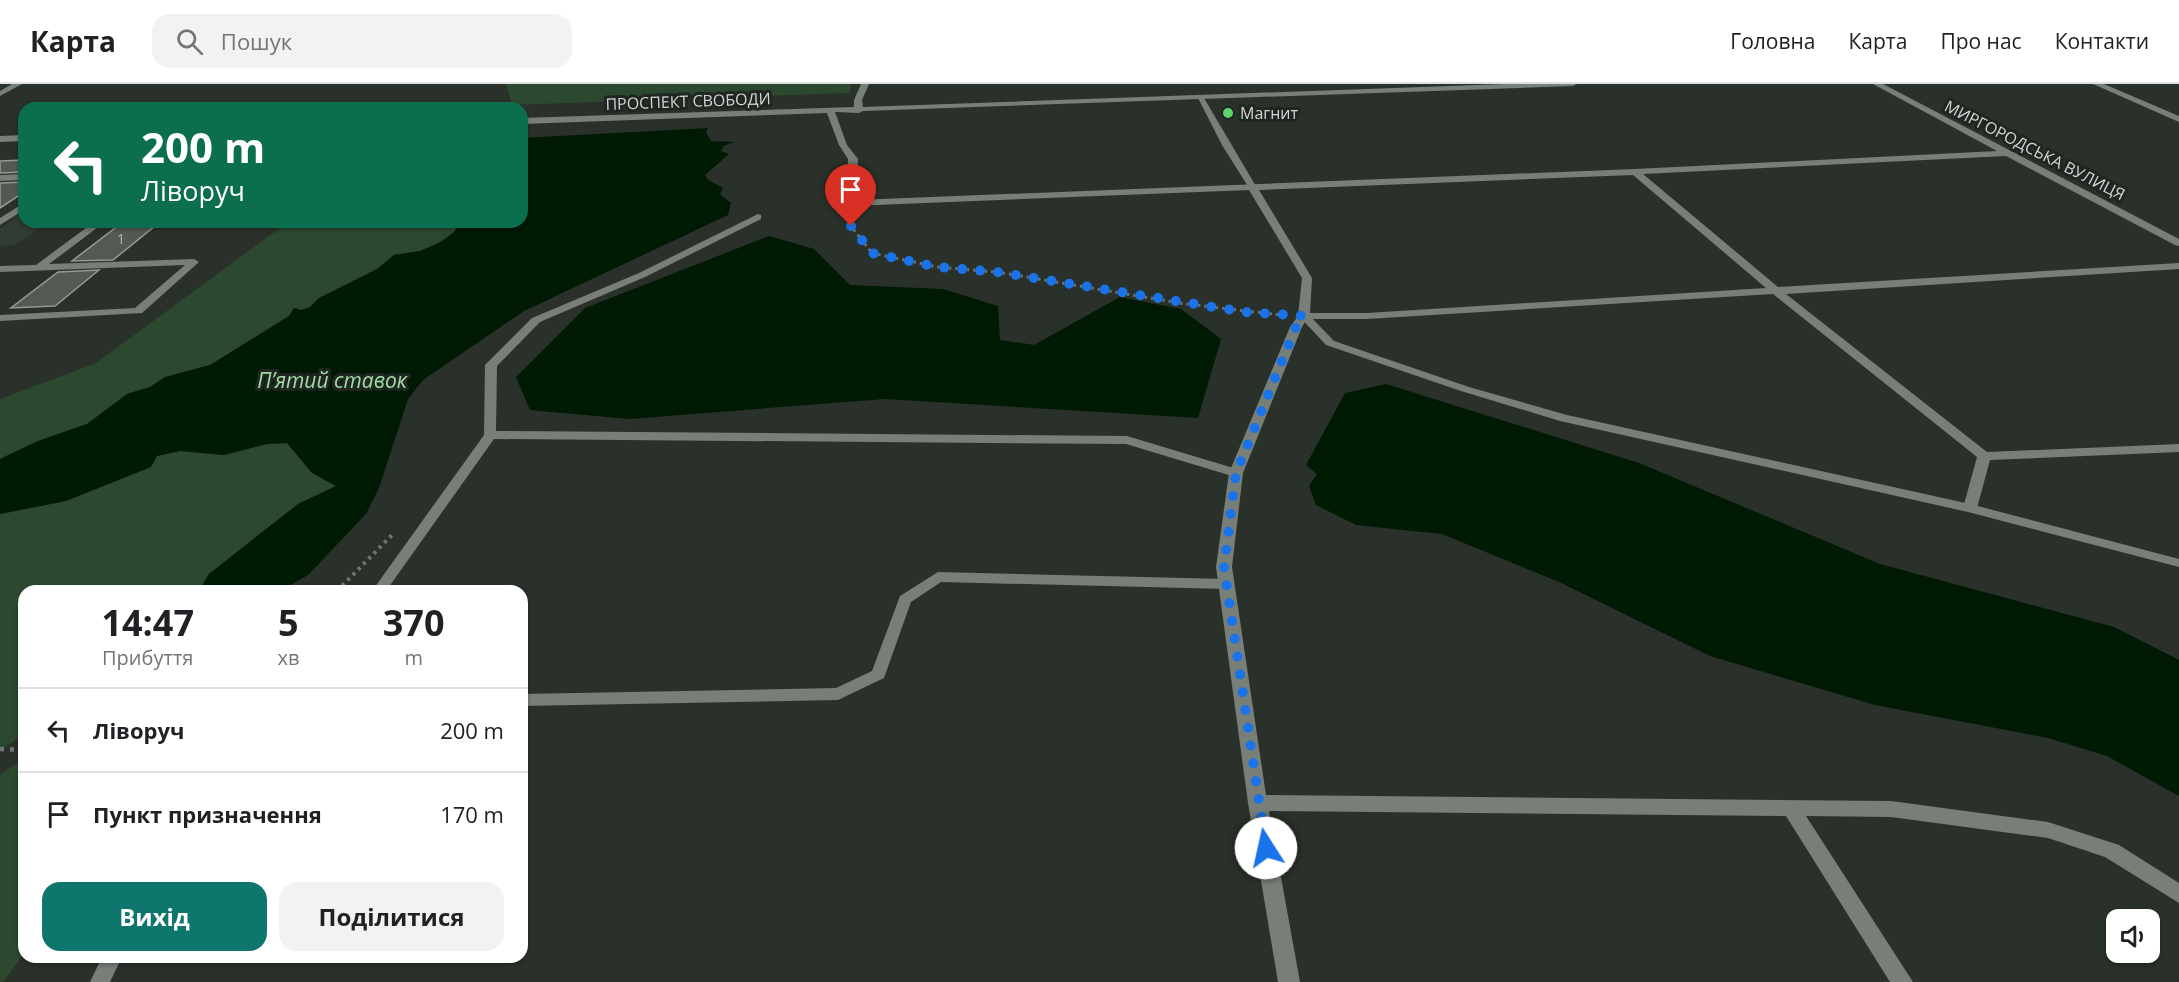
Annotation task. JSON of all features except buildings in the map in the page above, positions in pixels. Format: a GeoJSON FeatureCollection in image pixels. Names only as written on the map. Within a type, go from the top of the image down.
{"type":"FeatureCollection","features":[{"type":"Feature","properties":{"kind":"street"},"geometry":{"type":"LineString","coordinates":[[0,94],[18,84]]}},
{"type":"Feature","properties":{"kind":"street"},"geometry":{"type":"LineString","coordinates":[[859,111],[858,100],[865,84]]}},
{"type":"Feature","properties":{"kind":"street","name":"ПРОСПЕКТ СВОБОДИ"},"geometry":{"type":"LineString","coordinates":[[528,122],[859,111],[1199,95],[1574,84]]}},
{"type":"Feature","properties":{"kind":"street","name":"МИРГОРОДСЬКА ВУЛИЦЯ"},"geometry":{"type":"LineString","coordinates":[[1877,84],[2179,243]]}},
{"type":"Feature","properties":{"kind":"street"},"geometry":{"type":"LineString","coordinates":[[2097,84],[2179,119]]}},
{"type":"Feature","properties":{"kind":"street"},"geometry":{"type":"LineString","coordinates":[[831,112],[843,145],[853,159],[851,203],[1635,172],[2007,153]]}},
{"type":"Feature","properties":{"kind":"street"},"geometry":{"type":"LineString","coordinates":[[0,139],[18,138]]}},
{"type":"Feature","properties":{"kind":"street"},"geometry":{"type":"LineString","coordinates":[[1635,172],[1777,292],[1984,456],[2179,448]]}},
{"type":"Feature","properties":{"kind":"street"},"geometry":{"type":"LineString","coordinates":[[1253,188],[1307,278],[1304,316],[1296,327],[1236,473],[1224,567],[1258,803],[1289,982]]}},
{"type":"Feature","properties":{"kind":"street"},"geometry":{"type":"LineString","coordinates":[[1304,316],[1378,315],[2179,266]]}},
{"type":"Feature","properties":{"kind":"street"},"geometry":{"type":"LineString","coordinates":[[1970,508],[1984,456]]}},
{"type":"Feature","properties":{"kind":"street"},"geometry":{"type":"LineString","coordinates":[[1258,803],[1891,809],[2048,830],[2112,851],[2179,894]]}},
{"type":"Feature","properties":{"kind":"street"},"geometry":{"type":"LineString","coordinates":[[1791,808],[1902,982]]}},
{"type":"Feature","properties":{"kind":"lane"},"geometry":{"type":"LineString","coordinates":[[1199,95],[1253,188]]}},
{"type":"Feature","properties":{"kind":"lane"},"geometry":{"type":"LineString","coordinates":[[0,178],[18,177]]}},
{"type":"Feature","properties":{"kind":"lane"},"geometry":{"type":"LineString","coordinates":[[0,222],[18,210]]}},
{"type":"Feature","properties":{"kind":"lane"},"geometry":{"type":"LineString","coordinates":[[383,585],[490,435],[491,365],[536,320],[642,275],[758,217]]}},
{"type":"Feature","properties":{"kind":"lane"},"geometry":{"type":"LineString","coordinates":[[38,268],[92,228]]}},
{"type":"Feature","properties":{"kind":"lane"},"geometry":{"type":"LineString","coordinates":[[0,269],[194,262],[138,311],[0,318]]}},
{"type":"Feature","properties":{"kind":"lane"},"geometry":{"type":"LineString","coordinates":[[1304,316],[1330,343],[1476,393],[1564,418],[1970,508],[2179,563]]}},
{"type":"Feature","properties":{"kind":"lane"},"geometry":{"type":"LineString","coordinates":[[490,435],[1127,440],[1236,473]]}},
{"type":"Feature","properties":{"kind":"lane"},"geometry":{"type":"LineString","coordinates":[[528,700],[838,694],[879,674],[905,599],[938,577],[1227,584]]}},
{"type":"Feature","properties":{"kind":"lane"},"geometry":{"type":"LineString","coordinates":[[100,982],[109,963]]}},
{"type":"Feature","properties":{"kind":"path"},"geometry":{"type":"LineString","coordinates":[[851,203],[851,226],[872,253],[937,267],[997,272],[1244,312],[1304,316]]}},
{"type":"Feature","properties":{"kind":"path"},"geometry":{"type":"LineString","coordinates":[[0,749],[18,750]]}},
{"type":"Feature","properties":{"kind":"shaded area"},"geometry":{"type":"Polygon","coordinates":[[[506,84],[851,84],[850,93],[528,104],[528,102],[511,102],[506,84]]]}},
{"type":"Feature","properties":{"kind":"shaded area"},"geometry":{"type":"Polygon","coordinates":[[[18,216],[18,228],[39,228],[15,245],[0,246],[0,229],[18,216]]]}},
{"type":"Feature","properties":{"kind":"shaded area"},"geometry":{"type":"Polygon","coordinates":[[[280,228],[457,228],[439,243],[420,251],[394,255],[377,269],[319,298],[310,307],[301,310],[294,308],[290,316],[210,365],[165,377],[150,387],[127,394],[87,424],[38,441],[0,459],[0,399],[96,363],[280,228]]]}},
{"type":"Feature","properties":{"kind":"shaded area"},"geometry":{"type":"Polygon","coordinates":[[[287,443],[312,473],[337,486],[298,504],[209,574],[203,585],[18,585],[18,738],[0,751],[0,514],[66,501],[157,456],[180,451],[224,455],[267,444],[287,443]]]}},
{"type":"Feature","properties":{"kind":"shaded area"},"geometry":{"type":"Polygon","coordinates":[[[18,762],[18,962],[3,982],[0,982],[0,775],[18,762]]]}},
{"type":"Feature","properties":{"kind":"water","name":"П’ятий ставок"},"geometry":{"type":"Polygon","coordinates":[[[708,128],[706,133],[711,141],[734,142],[724,146],[721,151],[729,154],[705,175],[708,180],[723,188],[720,194],[731,203],[728,215],[524,311],[423,380],[408,399],[379,488],[366,514],[308,575],[290,585],[203,585],[209,574],[298,504],[336,486],[312,473],[287,443],[267,444],[224,455],[180,451],[157,456],[151,467],[66,501],[0,514],[0,459],[38,441],[87,424],[127,394],[150,387],[165,377],[210,365],[289,316],[294,308],[301,310],[310,307],[319,298],[377,269],[394,255],[420,251],[439,243],[457,228],[528,228],[528,138],[708,128]]]}},
{"type":"Feature","properties":{"kind":"water"},"geometry":{"type":"Polygon","coordinates":[[[769,236],[814,249],[850,285],[943,289],[998,306],[1000,340],[1034,345],[1120,297],[1181,309],[1221,339],[1198,418],[885,399],[629,419],[530,410],[516,377],[585,308],[769,236]]]}},
{"type":"Feature","properties":{"kind":"water"},"geometry":{"type":"Polygon","coordinates":[[[1386,384],[1639,463],[1880,564],[2114,627],[2179,660],[2179,796],[2107,756],[2048,738],[1875,705],[1710,656],[1559,582],[1442,534],[1356,525],[1316,505],[1309,486],[1317,474],[1306,465],[1345,393],[1386,384]]]}},
{"type":"Feature","properties":{"kind":"place","name":"Магнит"},"geometry":{"type":"Point","coordinates":[1228,113]}},
{"type":"Feature","properties":{"kind":"route"},"geometry":{"type":"LineString","coordinates":[[851,226],[872,253],[937,267],[997,272],[1244,312],[1304,316],[1296,327],[1236,473],[1224,567],[1266,848]]}}]}
